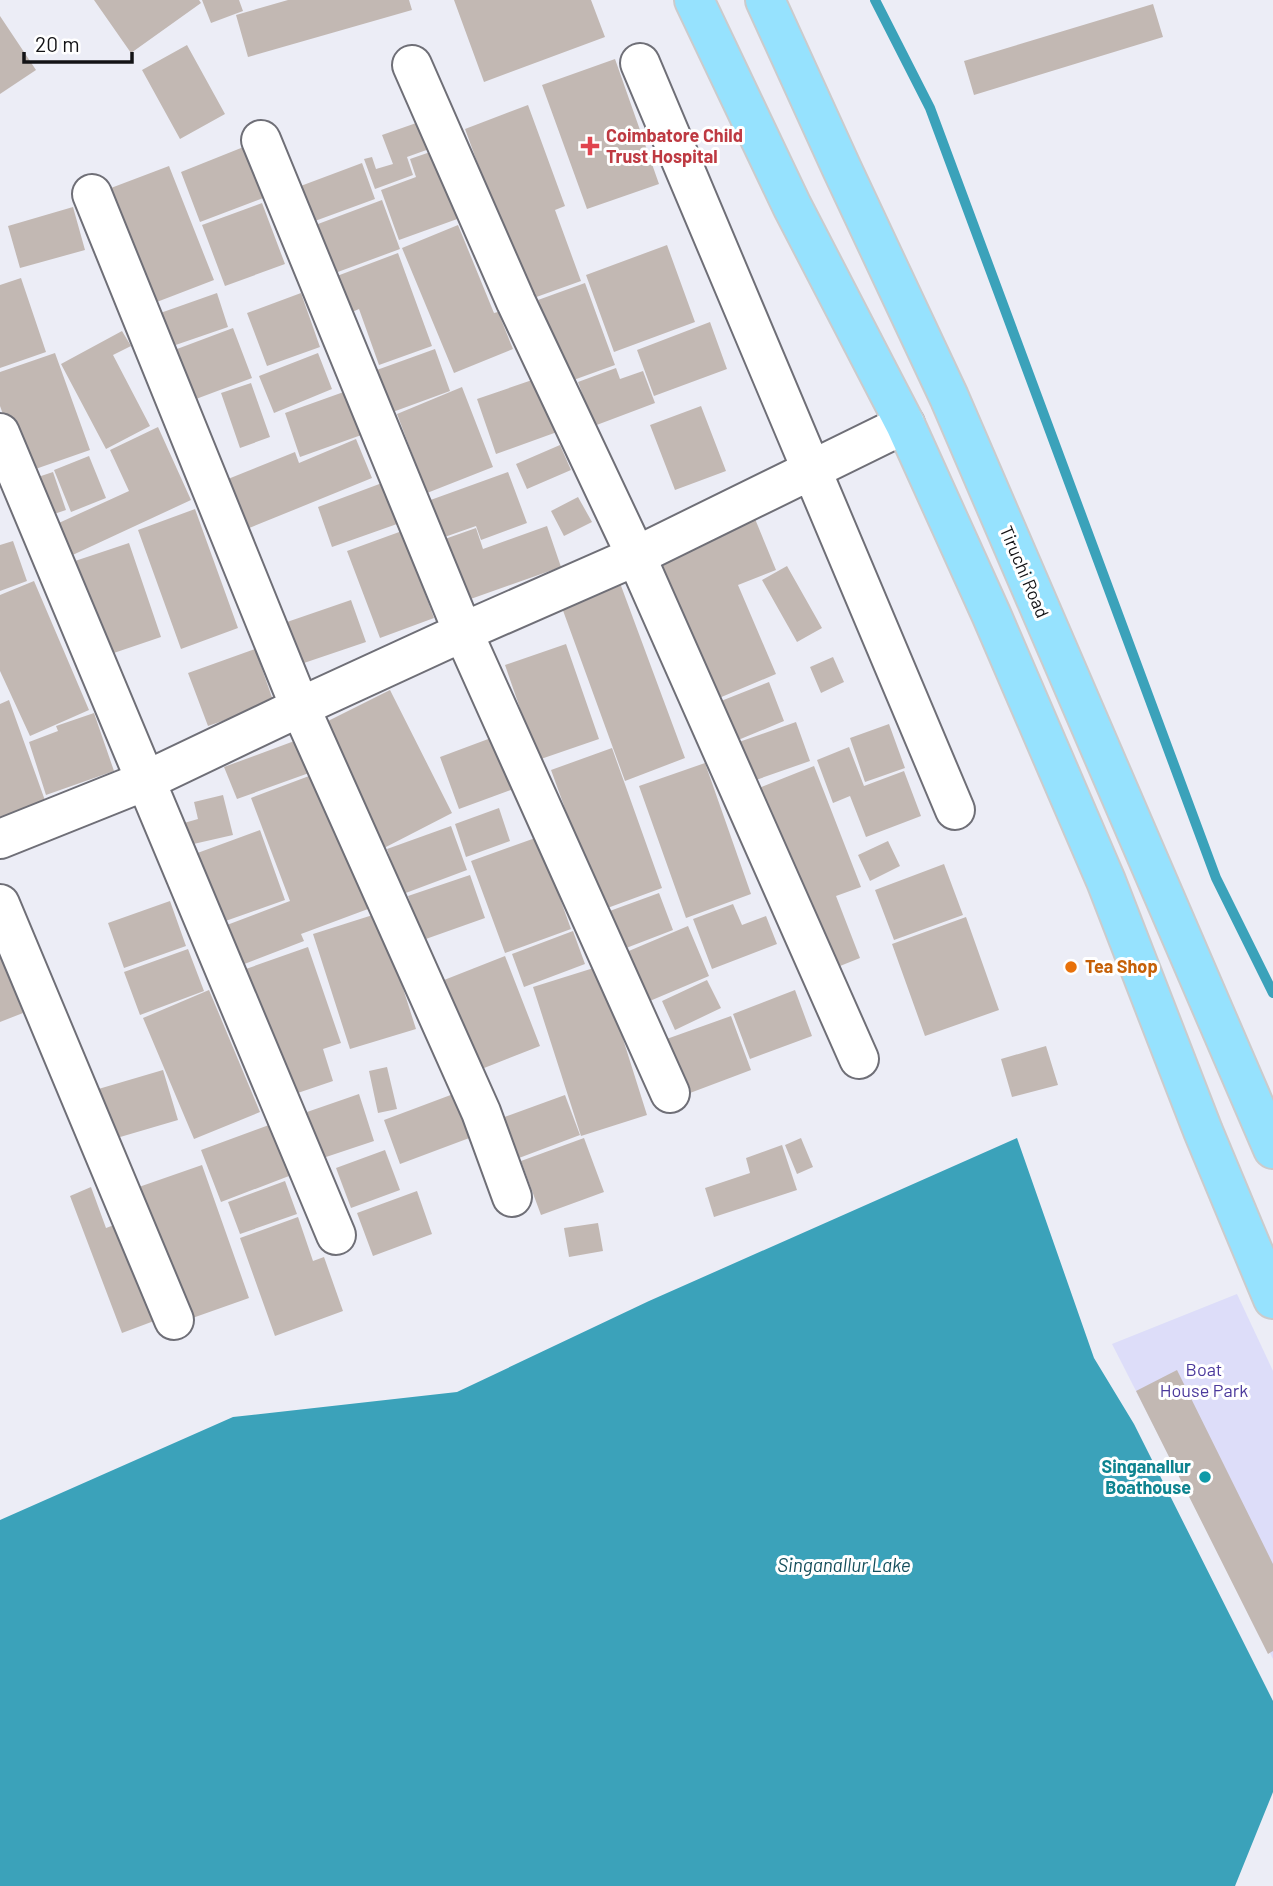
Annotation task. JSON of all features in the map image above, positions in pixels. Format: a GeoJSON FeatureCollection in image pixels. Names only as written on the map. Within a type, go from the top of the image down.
{"type":"FeatureCollection","features":[{"type":"Feature","properties":{"kind":"highway"},"geometry":{"type":"LineString","coordinates":[[694,0],[792,206],[905,424],[991,614],[1106,881],[1203,1132],[1273,1299]]}},
{"type":"Feature","properties":{"kind":"highway","name":"Tiruchi Road"},"geometry":{"type":"LineString","coordinates":[[765,0],[949,397],[1273,1149]]}},
{"type":"Feature","properties":{"kind":"street"},"geometry":{"type":"LineString","coordinates":[[640,63],[955,810]]}},
{"type":"Feature","properties":{"kind":"street"},"geometry":{"type":"LineString","coordinates":[[412,65],[516,302],[636,556],[859,1059]]}},
{"type":"Feature","properties":{"kind":"street"},"geometry":{"type":"LineString","coordinates":[[261,139],[463,632],[670,1093]]}},
{"type":"Feature","properties":{"kind":"street"},"geometry":{"type":"LineString","coordinates":[[92,194],[300,707],[481,1112],[512,1197]]}},
{"type":"Feature","properties":{"kind":"street"},"geometry":{"type":"LineString","coordinates":[[0,839],[145,781],[463,632],[636,556],[905,424]]}},
{"type":"Feature","properties":{"kind":"street"},"geometry":{"type":"LineString","coordinates":[[0,433],[336,1235]]}},
{"type":"Feature","properties":{"kind":"street"},"geometry":{"type":"LineString","coordinates":[[0,904],[174,1320]]}},
{"type":"Feature","properties":{"kind":"green space","name":"Boat House Park"},"geometry":{"type":"Polygon","coordinates":[[[1237,1294],[1273,1371],[1273,1659],[1112,1344],[1237,1294]]]}},
{"type":"Feature","properties":{"kind":"water","name":"Singanallur Lake"},"geometry":{"type":"Polygon","coordinates":[[[1017,1138],[1094,1358],[1134,1424],[1273,1701],[1273,1792],[1235,1886],[0,1886],[0,1520],[233,1417],[457,1392],[649,1301],[1017,1138]]]}},
{"type":"Feature","properties":{"kind":"building"},"geometry":{"type":"Polygon","coordinates":[[[94,0],[199,0],[201,3],[131,53],[94,0]]]}},
{"type":"Feature","properties":{"kind":"building"},"geometry":{"type":"Polygon","coordinates":[[[202,0],[239,0],[243,11],[211,23],[202,0]]]}},
{"type":"Feature","properties":{"kind":"building"},"geometry":{"type":"Polygon","coordinates":[[[288,0],[409,0],[412,10],[248,57],[236,15],[288,0]]]}},
{"type":"Feature","properties":{"kind":"building"},"geometry":{"type":"Polygon","coordinates":[[[454,0],[591,0],[605,37],[484,82],[454,0]]]}},
{"type":"Feature","properties":{"kind":"building"},"geometry":{"type":"Polygon","coordinates":[[[1153,4],[1163,37],[974,95],[964,61],[1153,4]]]}},
{"type":"Feature","properties":{"kind":"building"},"geometry":{"type":"Polygon","coordinates":[[[0,16],[36,70],[0,94],[0,16]]]}},
{"type":"Feature","properties":{"kind":"building"},"geometry":{"type":"Polygon","coordinates":[[[187,45],[225,114],[180,139],[142,70],[187,45]]]}},
{"type":"Feature","properties":{"kind":"building","name":"Coimbatore Child Trust Hospital"},"geometry":{"type":"Polygon","coordinates":[[[615,59],[659,184],[587,209],[542,85],[615,59]]]}},
{"type":"Feature","properties":{"kind":"building"},"geometry":{"type":"Polygon","coordinates":[[[528,105],[565,206],[555,210],[581,281],[528,300],[465,129],[528,105]]]}},
{"type":"Feature","properties":{"kind":"building"},"geometry":{"type":"Polygon","coordinates":[[[422,121],[432,148],[407,157],[413,175],[375,189],[364,159],[372,157],[376,169],[393,164],[382,135],[422,121]]]}},
{"type":"Feature","properties":{"kind":"building"},"geometry":{"type":"Polygon","coordinates":[[[246,146],[266,197],[200,222],[181,172],[246,146]]]}},
{"type":"Feature","properties":{"kind":"building"},"geometry":{"type":"Polygon","coordinates":[[[436,150],[460,218],[399,240],[381,190],[416,177],[410,159],[436,150]]]}},
{"type":"Feature","properties":{"kind":"building"},"geometry":{"type":"Polygon","coordinates":[[[362,163],[375,199],[304,225],[290,190],[362,163]]]}},
{"type":"Feature","properties":{"kind":"building"},"geometry":{"type":"Polygon","coordinates":[[[169,166],[214,280],[149,305],[103,191],[169,166]]]}},
{"type":"Feature","properties":{"kind":"building"},"geometry":{"type":"Polygon","coordinates":[[[382,200],[400,249],[327,276],[310,227],[382,200]]]}},
{"type":"Feature","properties":{"kind":"building"},"geometry":{"type":"Polygon","coordinates":[[[262,203],[285,264],[225,286],[202,225],[262,203]]]}},
{"type":"Feature","properties":{"kind":"building"},"geometry":{"type":"Polygon","coordinates":[[[73,207],[85,250],[20,268],[8,226],[73,207]]]}},
{"type":"Feature","properties":{"kind":"building"},"geometry":{"type":"Polygon","coordinates":[[[458,225],[494,313],[498,312],[513,349],[454,373],[402,248],[458,225]]]}},
{"type":"Feature","properties":{"kind":"building"},"geometry":{"type":"Polygon","coordinates":[[[667,245],[695,322],[614,352],[586,275],[667,245]]]}},
{"type":"Feature","properties":{"kind":"building"},"geometry":{"type":"Polygon","coordinates":[[[398,253],[432,346],[379,365],[359,309],[350,313],[337,276],[398,253]]]}},
{"type":"Feature","properties":{"kind":"building"},"geometry":{"type":"Polygon","coordinates":[[[21,278],[46,352],[0,368],[0,285],[21,278]]]}},
{"type":"Feature","properties":{"kind":"building"},"geometry":{"type":"Polygon","coordinates":[[[585,283],[615,365],[568,382],[538,300],[585,283]]]}},
{"type":"Feature","properties":{"kind":"building"},"geometry":{"type":"Polygon","coordinates":[[[217,293],[228,327],[161,350],[149,317],[217,293]]]}},
{"type":"Feature","properties":{"kind":"building"},"geometry":{"type":"Polygon","coordinates":[[[301,293],[320,347],[267,366],[247,313],[301,293]]]}},
{"type":"Feature","properties":{"kind":"building"},"geometry":{"type":"Polygon","coordinates":[[[710,322],[727,369],[654,396],[637,350],[710,322]]]}},
{"type":"Feature","properties":{"kind":"building"},"geometry":{"type":"Polygon","coordinates":[[[233,328],[252,378],[188,402],[169,352],[233,328]]]}},
{"type":"Feature","properties":{"kind":"building"},"geometry":{"type":"Polygon","coordinates":[[[122,331],[131,346],[113,355],[150,426],[106,449],[61,364],[122,331]]]}},
{"type":"Feature","properties":{"kind":"building"},"geometry":{"type":"Polygon","coordinates":[[[435,349],[450,391],[390,413],[374,371],[435,349]]]}},
{"type":"Feature","properties":{"kind":"building"},"geometry":{"type":"Polygon","coordinates":[[[55,353],[90,450],[24,473],[0,406],[0,372],[55,353]]]}},
{"type":"Feature","properties":{"kind":"building"},"geometry":{"type":"Polygon","coordinates":[[[318,353],[332,389],[274,413],[259,376],[318,353]]]}},
{"type":"Feature","properties":{"kind":"building"},"geometry":{"type":"Polygon","coordinates":[[[616,368],[620,379],[643,371],[655,403],[594,426],[578,382],[616,368]]]}},
{"type":"Feature","properties":{"kind":"building"},"geometry":{"type":"Polygon","coordinates":[[[538,378],[557,432],[496,454],[477,399],[538,378]]]}},
{"type":"Feature","properties":{"kind":"building"},"geometry":{"type":"Polygon","coordinates":[[[251,383],[270,437],[240,448],[221,393],[251,383]]]}},
{"type":"Feature","properties":{"kind":"building"},"geometry":{"type":"Polygon","coordinates":[[[462,387],[493,467],[427,493],[397,414],[462,387]]]}},
{"type":"Feature","properties":{"kind":"building"},"geometry":{"type":"Polygon","coordinates":[[[352,389],[367,433],[300,457],[285,413],[352,389]]]}},
{"type":"Feature","properties":{"kind":"building"},"geometry":{"type":"Polygon","coordinates":[[[701,406],[726,471],[675,490],[650,425],[701,406]]]}},
{"type":"Feature","properties":{"kind":"building"},"geometry":{"type":"Polygon","coordinates":[[[158,427],[191,500],[64,559],[50,527],[129,491],[110,450],[158,427]]]}},
{"type":"Feature","properties":{"kind":"building"},"geometry":{"type":"Polygon","coordinates":[[[356,439],[372,478],[242,531],[223,481],[295,452],[299,463],[356,439]]]}},
{"type":"Feature","properties":{"kind":"building"},"geometry":{"type":"Polygon","coordinates":[[[560,445],[571,470],[527,489],[516,464],[560,445]]]}},
{"type":"Feature","properties":{"kind":"building"},"geometry":{"type":"Polygon","coordinates":[[[89,456],[106,498],[71,512],[54,470],[89,456]]]}},
{"type":"Feature","properties":{"kind":"building"},"geometry":{"type":"Polygon","coordinates":[[[53,472],[66,510],[39,519],[26,481],[53,472]]]}},
{"type":"Feature","properties":{"kind":"building"},"geometry":{"type":"Polygon","coordinates":[[[508,472],[527,523],[481,540],[476,526],[439,539],[425,502],[508,472]]]}},
{"type":"Feature","properties":{"kind":"building"},"geometry":{"type":"Polygon","coordinates":[[[382,483],[397,524],[332,547],[318,507],[382,483]]]}},
{"type":"Feature","properties":{"kind":"building"},"geometry":{"type":"Polygon","coordinates":[[[578,497],[592,522],[564,536],[551,511],[578,497]]]}},
{"type":"Feature","properties":{"kind":"building"},"geometry":{"type":"Polygon","coordinates":[[[195,509],[238,628],[181,649],[138,530],[195,509]]]}},
{"type":"Feature","properties":{"kind":"building"},"geometry":{"type":"Polygon","coordinates":[[[753,514],[776,570],[738,585],[776,674],[712,701],[652,557],[753,514]]]}},
{"type":"Feature","properties":{"kind":"building"},"geometry":{"type":"Polygon","coordinates":[[[547,526],[561,567],[465,601],[442,540],[476,528],[483,549],[547,526]]]}},
{"type":"Feature","properties":{"kind":"building"},"geometry":{"type":"Polygon","coordinates":[[[402,531],[434,618],[380,638],[347,551],[402,531]]]}},
{"type":"Feature","properties":{"kind":"building"},"geometry":{"type":"Polygon","coordinates":[[[13,541],[27,581],[0,591],[0,545],[13,541]]]}},
{"type":"Feature","properties":{"kind":"building"},"geometry":{"type":"Polygon","coordinates":[[[129,543],[161,637],[102,657],[69,563],[129,543]]]}},
{"type":"Feature","properties":{"kind":"building"},"geometry":{"type":"Polygon","coordinates":[[[787,566],[822,628],[797,642],[762,580],[787,566]]]}},
{"type":"Feature","properties":{"kind":"building"},"geometry":{"type":"Polygon","coordinates":[[[34,581],[89,710],[30,736],[0,671],[0,595],[34,581]]]}},
{"type":"Feature","properties":{"kind":"building"},"geometry":{"type":"Polygon","coordinates":[[[620,583],[685,758],[625,781],[561,605],[620,583]]]}},
{"type":"Feature","properties":{"kind":"building"},"geometry":{"type":"Polygon","coordinates":[[[351,600],[366,642],[301,664],[287,622],[351,600]]]}},
{"type":"Feature","properties":{"kind":"building"},"geometry":{"type":"Polygon","coordinates":[[[566,644],[599,739],[538,760],[505,665],[566,644]]]}},
{"type":"Feature","properties":{"kind":"building"},"geometry":{"type":"Polygon","coordinates":[[[255,649],[274,703],[208,726],[188,673],[255,649]]]}},
{"type":"Feature","properties":{"kind":"building"},"geometry":{"type":"Polygon","coordinates":[[[833,657],[844,682],[821,693],[810,667],[833,657]]]}},
{"type":"Feature","properties":{"kind":"building"},"geometry":{"type":"Polygon","coordinates":[[[769,682],[784,721],[731,743],[716,703],[769,682]]]}},
{"type":"Feature","properties":{"kind":"building"},"geometry":{"type":"Polygon","coordinates":[[[390,690],[452,813],[384,848],[322,724],[390,690]]]}},
{"type":"Feature","properties":{"kind":"building"},"geometry":{"type":"Polygon","coordinates":[[[9,700],[47,806],[0,822],[0,704],[9,700]]]}},
{"type":"Feature","properties":{"kind":"building"},"geometry":{"type":"Polygon","coordinates":[[[94,713],[114,771],[46,795],[29,742],[58,731],[56,726],[94,713]]]}},
{"type":"Feature","properties":{"kind":"building"},"geometry":{"type":"Polygon","coordinates":[[[796,722],[810,761],[753,781],[739,742],[796,722]]]}},
{"type":"Feature","properties":{"kind":"building"},"geometry":{"type":"Polygon","coordinates":[[[889,724],[905,768],[865,782],[850,738],[889,724]]]}},
{"type":"Feature","properties":{"kind":"building"},"geometry":{"type":"Polygon","coordinates":[[[499,735],[519,787],[459,809],[440,757],[499,735]]]}},
{"type":"Feature","properties":{"kind":"building"},"geometry":{"type":"Polygon","coordinates":[[[297,740],[309,773],[237,799],[224,767],[297,740]]]}},
{"type":"Feature","properties":{"kind":"building"},"geometry":{"type":"Polygon","coordinates":[[[849,747],[864,786],[904,771],[921,816],[866,837],[850,796],[833,803],[817,760],[849,747]]]}},
{"type":"Feature","properties":{"kind":"building"},"geometry":{"type":"Polygon","coordinates":[[[612,748],[662,888],[602,910],[551,770],[612,748]]]}},
{"type":"Feature","properties":{"kind":"building"},"geometry":{"type":"Polygon","coordinates":[[[705,763],[751,894],[686,918],[639,786],[705,763]]]}},
{"type":"Feature","properties":{"kind":"building"},"geometry":{"type":"Polygon","coordinates":[[[814,766],[861,887],[836,896],[860,958],[825,972],[754,790],[814,766]]]}},
{"type":"Feature","properties":{"kind":"building"},"geometry":{"type":"Polygon","coordinates":[[[317,773],[368,909],[301,934],[304,941],[234,968],[219,928],[290,901],[251,798],[317,773]]]}},
{"type":"Feature","properties":{"kind":"building"},"geometry":{"type":"Polygon","coordinates":[[[223,795],[233,835],[189,845],[184,823],[198,819],[194,802],[223,795]]]}},
{"type":"Feature","properties":{"kind":"building"},"geometry":{"type":"Polygon","coordinates":[[[499,808],[510,841],[466,857],[455,824],[499,808]]]}},
{"type":"Feature","properties":{"kind":"building"},"geometry":{"type":"Polygon","coordinates":[[[451,826],[467,870],[403,894],[387,849],[451,826]]]}},
{"type":"Feature","properties":{"kind":"building"},"geometry":{"type":"Polygon","coordinates":[[[260,830],[285,900],[217,924],[192,855],[260,830]]]}},
{"type":"Feature","properties":{"kind":"building"},"geometry":{"type":"Polygon","coordinates":[[[538,837],[571,929],[505,953],[471,861],[538,837]]]}},
{"type":"Feature","properties":{"kind":"building"},"geometry":{"type":"Polygon","coordinates":[[[888,841],[900,866],[870,881],[858,855],[888,841]]]}},
{"type":"Feature","properties":{"kind":"building"},"geometry":{"type":"Polygon","coordinates":[[[944,864],[963,915],[894,940],[875,890],[944,864]]]}},
{"type":"Feature","properties":{"kind":"building"},"geometry":{"type":"Polygon","coordinates":[[[470,875],[485,918],[423,940],[408,896],[470,875]]]}},
{"type":"Feature","properties":{"kind":"building"},"geometry":{"type":"Polygon","coordinates":[[[659,893],[673,930],[621,950],[607,912],[659,893]]]}},
{"type":"Feature","properties":{"kind":"building"},"geometry":{"type":"Polygon","coordinates":[[[170,901],[186,946],[124,968],[108,923],[170,901]]]}},
{"type":"Feature","properties":{"kind":"building"},"geometry":{"type":"Polygon","coordinates":[[[733,904],[742,925],[766,916],[777,944],[712,969],[693,919],[733,904]]]}},
{"type":"Feature","properties":{"kind":"building"},"geometry":{"type":"Polygon","coordinates":[[[379,913],[416,1029],[350,1049],[313,934],[379,913]]]}},
{"type":"Feature","properties":{"kind":"building"},"geometry":{"type":"Polygon","coordinates":[[[966,917],[999,1010],[925,1036],[892,944],[966,917]]]}},
{"type":"Feature","properties":{"kind":"building"},"geometry":{"type":"Polygon","coordinates":[[[688,926],[709,976],[645,1003],[624,953],[688,926]]]}},
{"type":"Feature","properties":{"kind":"building"},"geometry":{"type":"Polygon","coordinates":[[[573,931],[585,964],[524,987],[512,954],[573,931]]]}},
{"type":"Feature","properties":{"kind":"building"},"geometry":{"type":"Polygon","coordinates":[[[308,947],[341,1043],[323,1049],[333,1081],[286,1097],[243,970],[308,947]]]}},
{"type":"Feature","properties":{"kind":"building"},"geometry":{"type":"Polygon","coordinates":[[[188,949],[204,991],[140,1015],[124,972],[188,949]]]}},
{"type":"Feature","properties":{"kind":"building"},"geometry":{"type":"Polygon","coordinates":[[[0,953],[23,1013],[0,1022],[0,953]]]}},
{"type":"Feature","properties":{"kind":"building"},"geometry":{"type":"Polygon","coordinates":[[[505,956],[540,1046],[474,1072],[439,982],[505,956]]]}},
{"type":"Feature","properties":{"kind":"building"},"geometry":{"type":"Polygon","coordinates":[[[600,966],[647,1115],[581,1136],[533,987],[600,966]]]}},
{"type":"Feature","properties":{"kind":"building"},"geometry":{"type":"Polygon","coordinates":[[[707,980],[721,1008],[675,1030],[662,1001],[707,980]]]}},
{"type":"Feature","properties":{"kind":"building"},"geometry":{"type":"Polygon","coordinates":[[[209,990],[260,1112],[194,1139],[143,1018],[209,990]]]}},
{"type":"Feature","properties":{"kind":"building"},"geometry":{"type":"Polygon","coordinates":[[[795,990],[812,1036],[750,1059],[733,1014],[795,990]]]}},
{"type":"Feature","properties":{"kind":"building"},"geometry":{"type":"Polygon","coordinates":[[[731,1016],[751,1070],[682,1096],[661,1041],[731,1016]]]}},
{"type":"Feature","properties":{"kind":"building"},"geometry":{"type":"Polygon","coordinates":[[[1046,1046],[1058,1085],[1012,1097],[1001,1059],[1046,1046]]]}},
{"type":"Feature","properties":{"kind":"building"},"geometry":{"type":"Polygon","coordinates":[[[387,1067],[397,1109],[378,1113],[369,1071],[387,1067]]]}},
{"type":"Feature","properties":{"kind":"building"},"geometry":{"type":"Polygon","coordinates":[[[163,1070],[178,1120],[110,1140],[95,1090],[163,1070]]]}},
{"type":"Feature","properties":{"kind":"building"},"geometry":{"type":"Polygon","coordinates":[[[456,1093],[472,1137],[400,1164],[384,1120],[456,1093]]]}},
{"type":"Feature","properties":{"kind":"building"},"geometry":{"type":"Polygon","coordinates":[[[359,1094],[374,1141],[323,1158],[307,1112],[359,1094]]]}},
{"type":"Feature","properties":{"kind":"building"},"geometry":{"type":"Polygon","coordinates":[[[565,1095],[580,1135],[511,1161],[496,1120],[565,1095]]]}},
{"type":"Feature","properties":{"kind":"building"},"geometry":{"type":"Polygon","coordinates":[[[269,1125],[289,1176],[221,1202],[201,1150],[269,1125]]]}},
{"type":"Feature","properties":{"kind":"building"},"geometry":{"type":"Polygon","coordinates":[[[584,1138],[604,1192],[541,1215],[521,1161],[584,1138]]]}},
{"type":"Feature","properties":{"kind":"building"},"geometry":{"type":"Polygon","coordinates":[[[801,1138],[813,1167],[797,1174],[785,1145],[801,1138]]]}},
{"type":"Feature","properties":{"kind":"building"},"geometry":{"type":"Polygon","coordinates":[[[782,1145],[797,1190],[714,1217],[705,1188],[750,1173],[746,1158],[782,1145]]]}},
{"type":"Feature","properties":{"kind":"building"},"geometry":{"type":"Polygon","coordinates":[[[385,1150],[400,1190],[351,1208],[336,1168],[385,1150]]]}},
{"type":"Feature","properties":{"kind":"building"},"geometry":{"type":"Polygon","coordinates":[[[202,1165],[249,1298],[184,1321],[136,1188],[202,1165]]]}},
{"type":"Feature","properties":{"kind":"building"},"geometry":{"type":"Polygon","coordinates":[[[285,1181],[297,1214],[240,1234],[228,1202],[285,1181]]]}},
{"type":"Feature","properties":{"kind":"building"},"geometry":{"type":"Polygon","coordinates":[[[91,1187],[106,1228],[125,1221],[162,1318],[122,1333],[70,1196],[91,1187]]]}},
{"type":"Feature","properties":{"kind":"building"},"geometry":{"type":"Polygon","coordinates":[[[417,1191],[432,1234],[373,1256],[357,1213],[417,1191]]]}},
{"type":"Feature","properties":{"kind":"building"},"geometry":{"type":"Polygon","coordinates":[[[298,1217],[313,1261],[324,1257],[343,1311],[275,1336],[240,1238],[298,1217]]]}},
{"type":"Feature","properties":{"kind":"building"},"geometry":{"type":"Polygon","coordinates":[[[598,1223],[603,1251],[569,1257],[564,1228],[598,1223]]]}},
{"type":"Feature","properties":{"kind":"building","name":"Singanallur Boathouse"},"geometry":{"type":"Polygon","coordinates":[[[1177,1370],[1273,1564],[1273,1651],[1268,1654],[1136,1391],[1177,1370]]]}},
{"type":"Feature","properties":{"kind":"waterway"},"geometry":{"type":"LineString","coordinates":[[875,0],[930,108],[1216,878],[1273,993]]}},
{"type":"Feature","properties":{"kind":"place","name":"Coimbatore Child Trust Hospital"},"geometry":{"type":"Point","coordinates":[590,146]}},
{"type":"Feature","properties":{"kind":"place","name":"Tea Shop"},"geometry":{"type":"Point","coordinates":[1071,967]}},
{"type":"Feature","properties":{"kind":"place","name":"Singanallur Boathouse"},"geometry":{"type":"Point","coordinates":[1205,1477]}}]}
